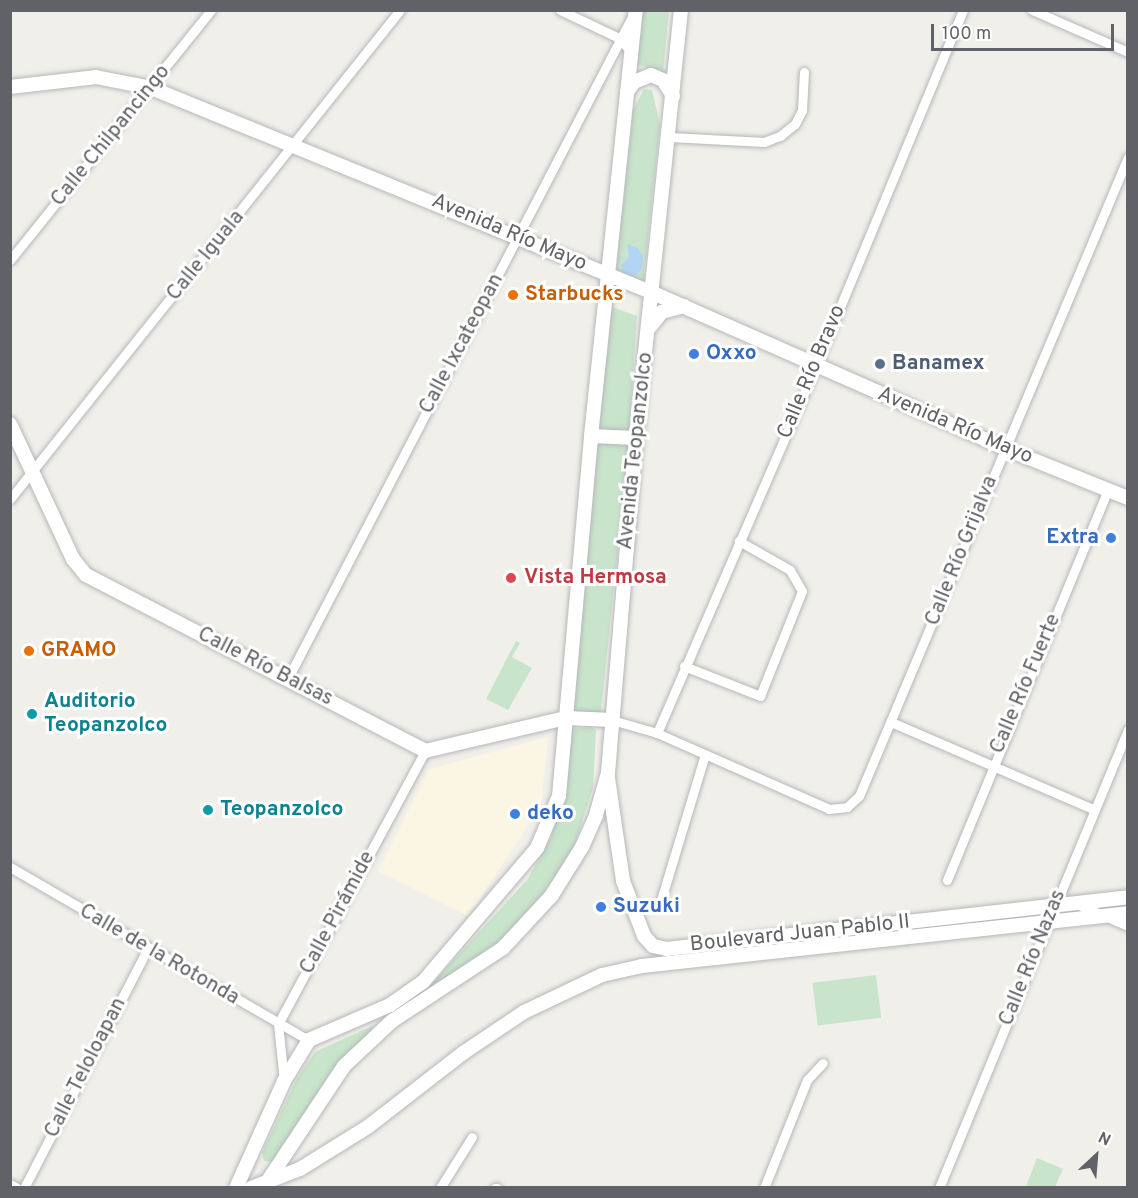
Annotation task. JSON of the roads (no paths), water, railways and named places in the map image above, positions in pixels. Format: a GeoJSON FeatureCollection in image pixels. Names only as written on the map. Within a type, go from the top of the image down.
{"type":"FeatureCollection","features":[{"type":"Feature","properties":{"kind":"street","name":"Calle Chilpancingo"},"geometry":{"type":"LineString","coordinates":[[10,260],[151,88],[211,10]]}},
{"type":"Feature","properties":{"kind":"street","name":"Calle Iguala"},"geometry":{"type":"LineString","coordinates":[[10,499],[296,145],[400,10]]}},
{"type":"Feature","properties":{"kind":"street"},"geometry":{"type":"LineString","coordinates":[[560,10],[619,38],[631,52]]}},
{"type":"Feature","properties":{"kind":"street","name":"Avenida Teopanzolco"},"geometry":{"type":"LineString","coordinates":[[265,1184],[329,1085],[367,1042],[392,1021],[503,948],[552,895],[582,847],[608,773],[636,438],[670,137],[681,10]]}},
{"type":"Feature","properties":{"kind":"street","name":"Calle Río Bravo"},"geometry":{"type":"LineString","coordinates":[[657,733],[816,365],[963,10]]}},
{"type":"Feature","properties":{"kind":"street"},"geometry":{"type":"LineString","coordinates":[[1032,10],[1128,52]]}},
{"type":"Feature","properties":{"kind":"street"},"geometry":{"type":"LineString","coordinates":[[237,1188],[284,1082],[309,1040],[390,1005],[423,982],[537,848],[559,796],[591,436],[610,276],[636,11]]}},
{"type":"Feature","properties":{"kind":"street","name":"Calle Ixcateopan"},"geometry":{"type":"LineString","coordinates":[[288,678],[619,38],[636,11]]}},
{"type":"Feature","properties":{"kind":"street"},"geometry":{"type":"LineString","coordinates":[[670,137],[764,142],[780,136],[795,124],[802,110],[804,72]]}},
{"type":"Feature","properties":{"kind":"street"},"geometry":{"type":"LineString","coordinates":[[627,92],[634,82],[651,75],[663,80],[673,96]]}},
{"type":"Feature","properties":{"kind":"street","name":"Avenida Río Mayo"},"geometry":{"type":"LineString","coordinates":[[10,87],[96,77],[151,88],[296,145],[684,306],[1004,448],[1128,498]]}},
{"type":"Feature","properties":{"kind":"street","name":"Calle Río Grijalva"},"geometry":{"type":"LineString","coordinates":[[705,754],[829,808],[847,807],[859,796],[1128,157]]}},
{"type":"Feature","properties":{"kind":"street"},"geometry":{"type":"LineString","coordinates":[[648,330],[662,312],[684,306]]}},
{"type":"Feature","properties":{"kind":"street","name":"Calle Río Balsas"},"geometry":{"type":"LineString","coordinates":[[10,424],[34,468],[74,559],[86,575],[425,751]]}},
{"type":"Feature","properties":{"kind":"street"},"geometry":{"type":"LineString","coordinates":[[591,436],[636,438]]}},
{"type":"Feature","properties":{"kind":"street","name":"Calle Río Fuerte"},"geometry":{"type":"LineString","coordinates":[[947,880],[992,765],[1108,490]]}},
{"type":"Feature","properties":{"kind":"street"},"geometry":{"type":"LineString","coordinates":[[684,666],[760,696],[800,602],[798,579],[790,570],[739,542]]}},
{"type":"Feature","properties":{"kind":"street"},"geometry":{"type":"LineString","coordinates":[[425,751],[566,718],[612,720],[657,733],[705,754],[661,900]]}},
{"type":"Feature","properties":{"kind":"street"},"geometry":{"type":"LineString","coordinates":[[891,722],[1095,810]]}},
{"type":"Feature","properties":{"kind":"street","name":"Calle Río Nazas"},"geometry":{"type":"LineString","coordinates":[[939,1188],[1128,729]]}},
{"type":"Feature","properties":{"kind":"street","name":"Calle Pirámide"},"geometry":{"type":"LineString","coordinates":[[278,1024],[425,751]]}},
{"type":"Feature","properties":{"kind":"street","name":"Boulevard Juan Pablo II"},"geometry":{"type":"LineString","coordinates":[[608,773],[624,881],[644,936],[653,946],[667,949],[1128,897]]}},
{"type":"Feature","properties":{"kind":"street","name":"Calle de la Rotonda"},"geometry":{"type":"LineString","coordinates":[[10,867],[309,1040]]}},
{"type":"Feature","properties":{"kind":"street"},"geometry":{"type":"LineString","coordinates":[[1077,904],[1128,926]]}},
{"type":"Feature","properties":{"kind":"street","name":"Boulevard Juan Pablo II"},"geometry":{"type":"LineString","coordinates":[[251,1188],[300,1169],[369,1126],[463,1053],[524,1012],[574,986],[642,966],[1128,913]]}},
{"type":"Feature","properties":{"kind":"street","name":"Calle Teloloapan"},"geometry":{"type":"LineString","coordinates":[[24,1188],[148,948]]}},
{"type":"Feature","properties":{"kind":"street"},"geometry":{"type":"LineString","coordinates":[[278,1024],[284,1082]]}},
{"type":"Feature","properties":{"kind":"street"},"geometry":{"type":"LineString","coordinates":[[764,1188],[807,1080],[823,1063]]}},
{"type":"Feature","properties":{"kind":"street"},"geometry":{"type":"LineString","coordinates":[[440,1188],[472,1137]]}},
{"type":"Feature","properties":{"kind":"street"},"geometry":{"type":"LineString","coordinates":[[10,1184],[17,1188]]}},
{"type":"Feature","properties":{"kind":"water"},"geometry":{"type":"Polygon","coordinates":[[[627,244],[638,248],[643,256],[642,269],[635,276],[622,272],[621,265],[629,257],[627,244]]]}},
{"type":"Feature","properties":{"kind":"place","name":"Starbucks"},"geometry":{"type":"Point","coordinates":[513,295]}},
{"type":"Feature","properties":{"kind":"place","name":"Oxxo"},"geometry":{"type":"Point","coordinates":[694,354]}},
{"type":"Feature","properties":{"kind":"place","name":"Banamex"},"geometry":{"type":"Point","coordinates":[880,364]}},
{"type":"Feature","properties":{"kind":"place","name":"Extra"},"geometry":{"type":"Point","coordinates":[1111,538]}},
{"type":"Feature","properties":{"kind":"place","name":"Vista Hermosa"},"geometry":{"type":"Point","coordinates":[511,578]}},
{"type":"Feature","properties":{"kind":"place","name":"GRAMO"},"geometry":{"type":"Point","coordinates":[29,651]}},
{"type":"Feature","properties":{"kind":"place","name":"Auditorio Teopanzolco"},"geometry":{"type":"Point","coordinates":[32,714]}},
{"type":"Feature","properties":{"kind":"place","name":"Teopanzolco"},"geometry":{"type":"Point","coordinates":[208,810]}},
{"type":"Feature","properties":{"kind":"place","name":"deko"},"geometry":{"type":"Point","coordinates":[515,814]}},
{"type":"Feature","properties":{"kind":"place","name":"Suzuki"},"geometry":{"type":"Point","coordinates":[601,907]}}]}
